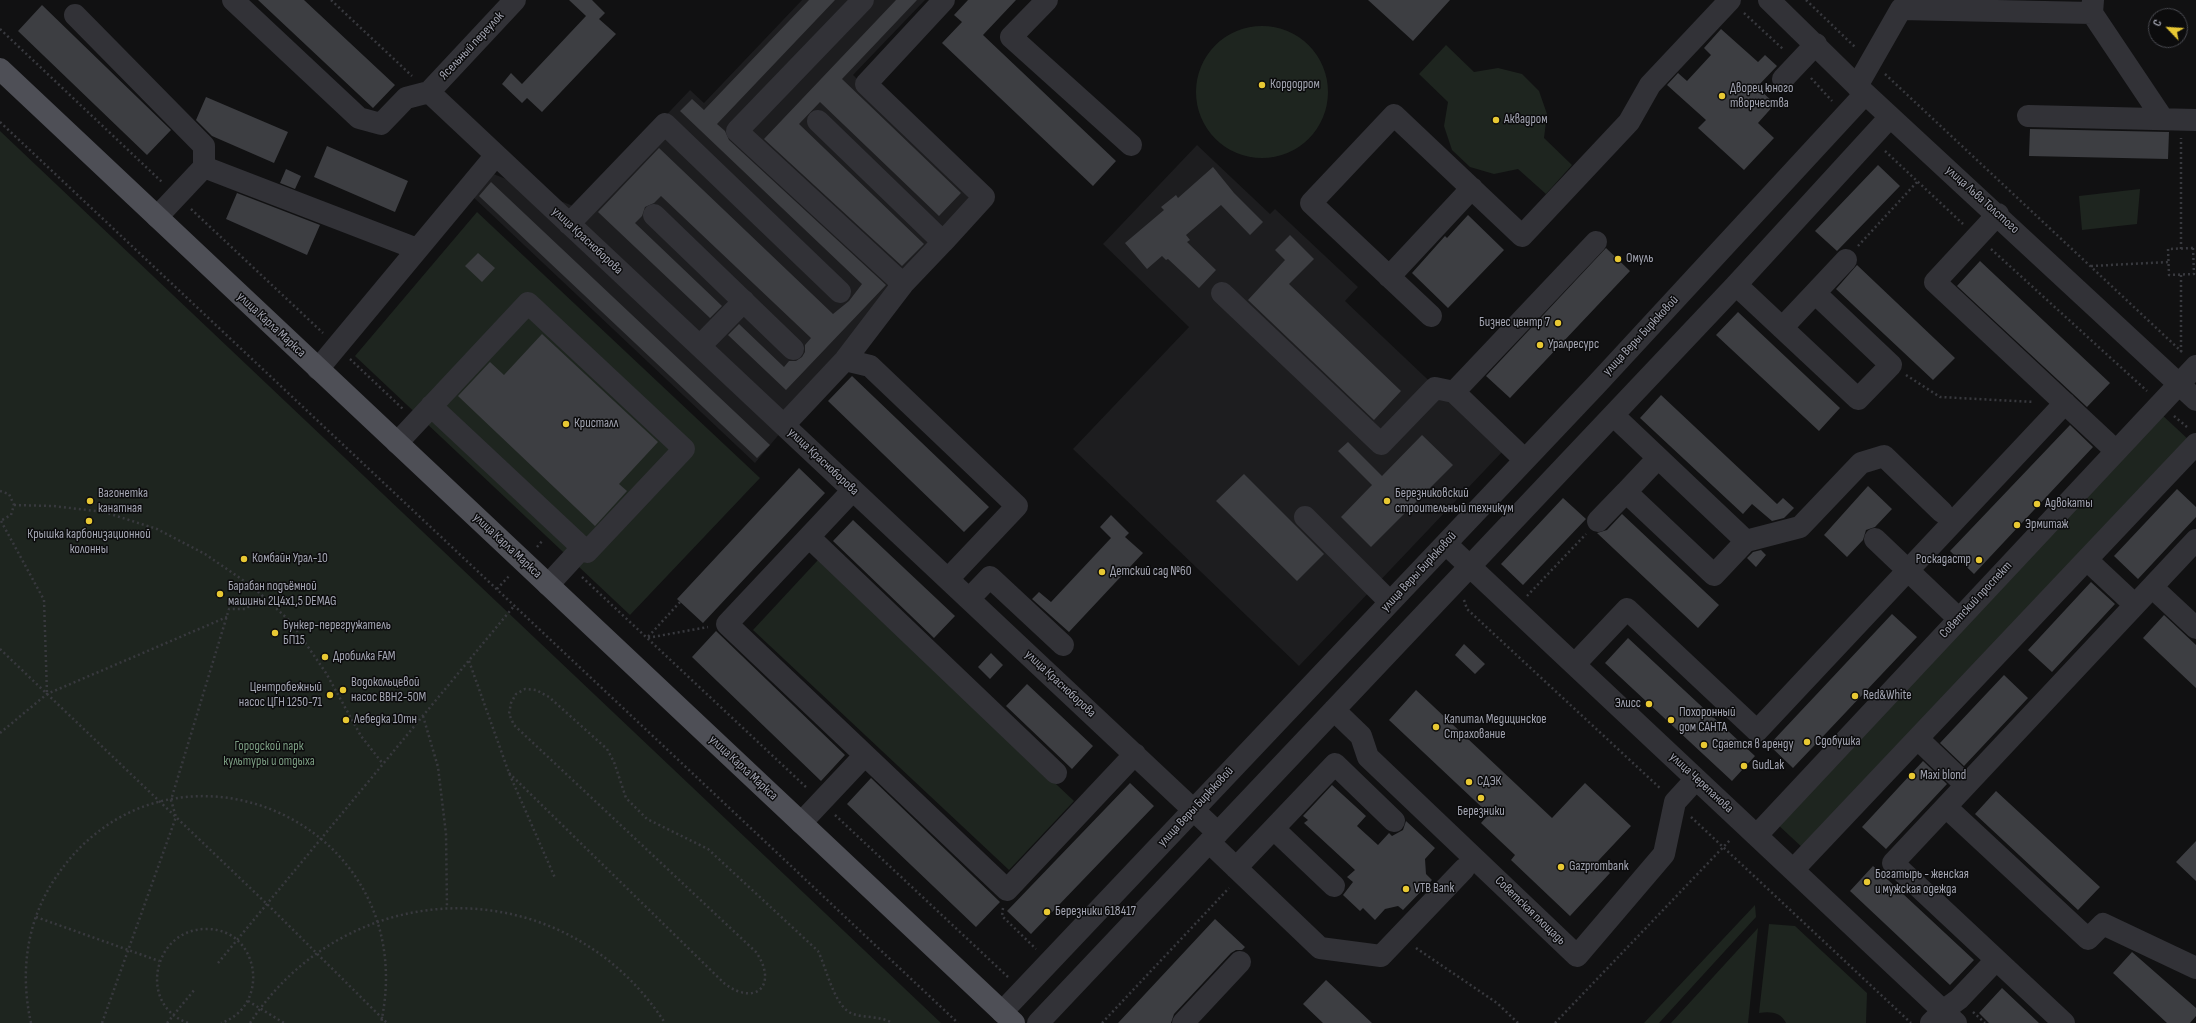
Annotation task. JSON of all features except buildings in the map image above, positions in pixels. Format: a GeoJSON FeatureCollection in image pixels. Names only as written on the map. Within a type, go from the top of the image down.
{"type":"FeatureCollection","features":[{"type":"Feature","properties":{"kind":"main road","name":"улица Карла Маркса"},"geometry":{"type":"LineString","coordinates":[[0,69],[1008,1018]]}},
{"type":"Feature","properties":{"kind":"street"},"geometry":{"type":"LineString","coordinates":[[233,0],[359,118],[381,124],[406,98],[429,92]]}},
{"type":"Feature","properties":{"kind":"street","name":"Ясельный переулок"},"geometry":{"type":"LineString","coordinates":[[429,92],[515,0]]}},
{"type":"Feature","properties":{"kind":"street"},"geometry":{"type":"LineString","coordinates":[[863,0],[737,131],[903,284]]}},
{"type":"Feature","properties":{"kind":"street"},"geometry":{"type":"LineString","coordinates":[[784,425],[845,360],[903,284],[984,197],[866,84],[944,0]]}},
{"type":"Feature","properties":{"kind":"street"},"geometry":{"type":"LineString","coordinates":[[1047,0],[1011,38],[1131,145]]}},
{"type":"Feature","properties":{"kind":"street","name":"улица Льва Толстого"},"geometry":{"type":"LineString","coordinates":[[1769,0],[1816,44],[1861,90],[1998,214],[2196,400]]}},
{"type":"Feature","properties":{"kind":"street"},"geometry":{"type":"LineString","coordinates":[[1431,316],[1311,203],[1394,115],[1522,236],[1629,122],[1650,85],[1736,5]]}},
{"type":"Feature","properties":{"kind":"street"},"geometry":{"type":"LineString","coordinates":[[2093,6],[2180,120]]}},
{"type":"Feature","properties":{"kind":"street","name":"улица Веры Бирюковой"},"geometry":{"type":"LineString","coordinates":[[1008,1018],[1194,810],[1596,385],[1846,114],[1861,90],[1871,61],[1901,9],[2093,6]]}},
{"type":"Feature","properties":{"kind":"street"},"geometry":{"type":"LineString","coordinates":[[75,14],[204,146],[204,167],[156,217]]}},
{"type":"Feature","properties":{"kind":"street"},"geometry":{"type":"LineString","coordinates":[[1784,79],[1816,44]]}},
{"type":"Feature","properties":{"kind":"street","name":"улица Красноборова"},"geometry":{"type":"LineString","coordinates":[[429,92],[1135,754],[1194,810],[1214,837]]}},
{"type":"Feature","properties":{"kind":"street"},"geometry":{"type":"LineString","coordinates":[[2028,116],[2180,120]]}},
{"type":"Feature","properties":{"kind":"street"},"geometry":{"type":"LineString","coordinates":[[1038,1023],[1736,284],[1890,117]]}},
{"type":"Feature","properties":{"kind":"street"},"geometry":{"type":"LineString","coordinates":[[818,121],[943,242]]}},
{"type":"Feature","properties":{"kind":"street"},"geometry":{"type":"LineString","coordinates":[[569,224],[665,124],[840,292]]}},
{"type":"Feature","properties":{"kind":"street"},"geometry":{"type":"LineString","coordinates":[[318,369],[496,155]]}},
{"type":"Feature","properties":{"kind":"street"},"geometry":{"type":"LineString","coordinates":[[204,167],[417,249]]}},
{"type":"Feature","properties":{"kind":"street"},"geometry":{"type":"LineString","coordinates":[[1389,277],[1472,188]]}},
{"type":"Feature","properties":{"kind":"street"},"geometry":{"type":"LineString","coordinates":[[1998,214],[1935,282],[2116,451]]}},
{"type":"Feature","properties":{"kind":"street"},"geometry":{"type":"LineString","coordinates":[[654,215],[793,349]]}},
{"type":"Feature","properties":{"kind":"street"},"geometry":{"type":"LineString","coordinates":[[1454,392],[1596,242]]}},
{"type":"Feature","properties":{"kind":"street"},"geometry":{"type":"LineString","coordinates":[[1782,328],[1846,260]]}},
{"type":"Feature","properties":{"kind":"street"},"geometry":{"type":"LineString","coordinates":[[1736,284],[1858,399],[1891,365],[1815,293]]}},
{"type":"Feature","properties":{"kind":"street"},"geometry":{"type":"LineString","coordinates":[[1222,293],[1381,444],[1435,388],[1454,392],[1525,460]]}},
{"type":"Feature","properties":{"kind":"street"},"geometry":{"type":"LineString","coordinates":[[700,346],[744,301]]}},
{"type":"Feature","properties":{"kind":"street"},"geometry":{"type":"LineString","coordinates":[[397,443],[431,406],[528,303],[684,449],[587,552],[431,406]]}},
{"type":"Feature","properties":{"kind":"street","name":"Советский проспект"},"geometry":{"type":"LineString","coordinates":[[1751,829],[1959,618],[2179,384],[2189,359]]}},
{"type":"Feature","properties":{"kind":"street"},"geometry":{"type":"LineString","coordinates":[[845,360],[870,366],[1017,506],[948,579]]}},
{"type":"Feature","properties":{"kind":"street"},"geometry":{"type":"LineString","coordinates":[[1596,385],[1616,411],[1658,458],[1746,541]]}},
{"type":"Feature","properties":{"kind":"street"},"geometry":{"type":"LineString","coordinates":[[1575,664],[1626,609],[1757,731],[2065,403]]}},
{"type":"Feature","properties":{"kind":"street"},"geometry":{"type":"LineString","coordinates":[[1794,870],[2087,560],[2194,438]]}},
{"type":"Feature","properties":{"kind":"street"},"geometry":{"type":"LineString","coordinates":[[1626,492],[1714,575],[1746,541],[1800,527],[1861,463],[1884,456],[1942,512]]}},
{"type":"Feature","properties":{"kind":"street"},"geometry":{"type":"LineString","coordinates":[[1598,521],[1658,458]]}},
{"type":"Feature","properties":{"kind":"street"},"geometry":{"type":"LineString","coordinates":[[853,490],[727,624],[1007,890],[1135,754]]}},
{"type":"Feature","properties":{"kind":"street"},"geometry":{"type":"LineString","coordinates":[[1305,517],[1390,602]]}},
{"type":"Feature","properties":{"kind":"street"},"geometry":{"type":"LineString","coordinates":[[809,538],[1056,773]]}},
{"type":"Feature","properties":{"kind":"street"},"geometry":{"type":"LineString","coordinates":[[1875,539],[1959,618]]}},
{"type":"Feature","properties":{"kind":"street"},"geometry":{"type":"LineString","coordinates":[[2064,1023],[1893,864],[2196,540]]}},
{"type":"Feature","properties":{"kind":"street","name":"улица Черепанова"},"geometry":{"type":"LineString","coordinates":[[1446,544],[1794,870],[1944,1019]]}},
{"type":"Feature","properties":{"kind":"street"},"geometry":{"type":"LineString","coordinates":[[548,585],[582,548]]}},
{"type":"Feature","properties":{"kind":"street"},"geometry":{"type":"LineString","coordinates":[[2087,560],[2135,605]]}},
{"type":"Feature","properties":{"kind":"street"},"geometry":{"type":"LineString","coordinates":[[969,599],[990,577],[1063,645]]}},
{"type":"Feature","properties":{"kind":"street"},"geometry":{"type":"LineString","coordinates":[[2152,587],[2196,628]]}},
{"type":"Feature","properties":{"kind":"street","name":"Советская площадь"},"geometry":{"type":"LineString","coordinates":[[1334,710],[1361,736],[1368,757],[1577,956],[1664,854],[1675,802]]}},
{"type":"Feature","properties":{"kind":"street"},"geometry":{"type":"LineString","coordinates":[[1918,739],[1966,785]]}},
{"type":"Feature","properties":{"kind":"street"},"geometry":{"type":"LineString","coordinates":[[801,823],[865,755]]}},
{"type":"Feature","properties":{"kind":"street"},"geometry":{"type":"LineString","coordinates":[[1239,871],[1274,829],[1335,764],[1394,821]]}},
{"type":"Feature","properties":{"kind":"street"},"geometry":{"type":"LineString","coordinates":[[1675,802],[1696,779]]}},
{"type":"Feature","properties":{"kind":"street"},"geometry":{"type":"LineString","coordinates":[[1946,807],[2088,939],[2104,924],[2196,968]]}},
{"type":"Feature","properties":{"kind":"street"},"geometry":{"type":"LineString","coordinates":[[1274,829],[1334,886]]}},
{"type":"Feature","properties":{"kind":"street"},"geometry":{"type":"LineString","coordinates":[[1214,837],[1239,871],[1320,948],[1381,956],[1464,869]]}},
{"type":"Feature","properties":{"kind":"street"},"geometry":{"type":"LineString","coordinates":[[1944,1019],[1959,999],[1996,960]]}},
{"type":"Feature","properties":{"kind":"street"},"geometry":{"type":"LineString","coordinates":[[1183,1023],[1240,962]]}},
{"type":"Feature","properties":{"kind":"path"},"geometry":{"type":"LineString","coordinates":[[331,0],[429,92]]}},
{"type":"Feature","properties":{"kind":"path"},"geometry":{"type":"LineString","coordinates":[[1806,0],[2189,359]]}},
{"type":"Feature","properties":{"kind":"path"},"geometry":{"type":"LineString","coordinates":[[1736,5],[1798,64],[1846,114]]}},
{"type":"Feature","properties":{"kind":"path"},"geometry":{"type":"LineString","coordinates":[[2180,120],[2181,249]]}},
{"type":"Feature","properties":{"kind":"path"},"geometry":{"type":"LineString","coordinates":[[0,122],[958,1023]]}},
{"type":"Feature","properties":{"kind":"path"},"geometry":{"type":"LineString","coordinates":[[1870,138],[2161,403],[2194,438]]}},
{"type":"Feature","properties":{"kind":"path"},"geometry":{"type":"LineString","coordinates":[[1846,260],[1917,182]]}},
{"type":"Feature","properties":{"kind":"path"},"geometry":{"type":"LineString","coordinates":[[2194,248],[2195,261],[2194,274],[2169,275],[2168,249],[2194,248]]}},
{"type":"Feature","properties":{"kind":"path"},"geometry":{"type":"LineString","coordinates":[[2090,266],[2168,262]]}},
{"type":"Feature","properties":{"kind":"path"},"geometry":{"type":"LineString","coordinates":[[2181,274],[2189,359]]}},
{"type":"Feature","properties":{"kind":"path"},"geometry":{"type":"LineString","coordinates":[[1891,365],[1940,398],[2065,403]]}},
{"type":"Feature","properties":{"kind":"path"},"geometry":{"type":"LineString","coordinates":[[0,491],[9,494],[14,504],[11,515],[0,521],[44,600],[47,694]]}},
{"type":"Feature","properties":{"kind":"path"},"geometry":{"type":"LineString","coordinates":[[14,504],[52,506],[104,512],[157,529],[204,554],[253,587],[290,622],[326,673],[361,736],[383,764]]}},
{"type":"Feature","properties":{"kind":"path"},"geometry":{"type":"LineString","coordinates":[[1527,596],[1598,521]]}},
{"type":"Feature","properties":{"kind":"path"},"geometry":{"type":"LineString","coordinates":[[102,1023],[176,816],[171,800],[229,609],[245,609],[263,596]]}},
{"type":"Feature","properties":{"kind":"path"},"geometry":{"type":"LineString","coordinates":[[680,602],[647,638],[727,624]]}},
{"type":"Feature","properties":{"kind":"path"},"geometry":{"type":"LineString","coordinates":[[218,962],[514,606]]}},
{"type":"Feature","properties":{"kind":"path"},"geometry":{"type":"LineString","coordinates":[[1467,609],[1912,1023]]}},
{"type":"Feature","properties":{"kind":"path"},"geometry":{"type":"LineString","coordinates":[[0,733],[47,694],[227,617]]}},
{"type":"Feature","properties":{"kind":"path"},"geometry":{"type":"LineString","coordinates":[[0,649],[176,816],[387,1023]]}},
{"type":"Feature","properties":{"kind":"path"},"geometry":{"type":"LineString","coordinates":[[468,661],[510,773],[555,878]]}},
{"type":"Feature","properties":{"kind":"path"},"geometry":{"type":"LineString","coordinates":[[510,773],[725,984],[744,994],[755,994],[762,987],[766,976],[764,964],[756,952],[514,725],[509,714],[511,703],[516,694],[525,689],[536,690],[549,697],[607,749],[614,762],[626,798],[647,819],[708,849],[818,951],[826,966],[837,999],[844,1009],[854,1014],[892,1023]]}},
{"type":"Feature","properties":{"kind":"path"},"geometry":{"type":"LineString","coordinates":[[423,716],[439,774],[446,834],[447,908]]}},
{"type":"Feature","properties":{"kind":"path"},"geometry":{"type":"LineString","coordinates":[[31,1023],[25,977],[26,954],[36,917],[48,890],[74,853],[110,824],[129,814],[161,802],[195,797],[240,800],[283,814],[322,838],[352,871],[365,890],[377,922],[385,955],[387,978],[381,1023]]}},
{"type":"Feature","properties":{"kind":"path"},"geometry":{"type":"LineString","coordinates":[[1555,1023],[1723,847],[1751,829]]}},
{"type":"Feature","properties":{"kind":"path"},"geometry":{"type":"LineString","coordinates":[[1102,1023],[1239,871]]}},
{"type":"Feature","properties":{"kind":"path"},"geometry":{"type":"LineString","coordinates":[[250,1023],[260,1008],[290,974],[316,953],[336,940],[377,922],[408,913],[447,908],[484,909],[509,913],[545,924],[581,941],[622,971],[640,990],[665,1023]]}},
{"type":"Feature","properties":{"kind":"path"},"geometry":{"type":"LineString","coordinates":[[1002,916],[1040,953]]}},
{"type":"Feature","properties":{"kind":"path"},"geometry":{"type":"LineString","coordinates":[[36,917],[159,961]]}},
{"type":"Feature","properties":{"kind":"path"},"geometry":{"type":"LineString","coordinates":[[188,1023],[174,1015],[164,1004],[158,990],[157,976],[159,961],[167,947],[178,937],[193,930],[208,928],[223,932],[237,940],[248,953],[253,968],[254,985],[248,1001],[239,1012],[221,1023]]}},
{"type":"Feature","properties":{"kind":"path"},"geometry":{"type":"LineString","coordinates":[[1399,937],[1497,1003],[1518,1023]]}},
{"type":"Feature","properties":{"kind":"path"},"geometry":{"type":"LineString","coordinates":[[167,1023],[195,989]]}},
{"type":"Feature","properties":{"kind":"path"},"geometry":{"type":"LineString","coordinates":[[248,1001],[284,1023]]}},
{"type":"Feature","properties":{"kind":"shaded area"},"geometry":{"type":"Polygon","coordinates":[[[802,0],[925,0],[853,75],[979,196],[755,463],[471,195],[491,173],[578,208],[690,90],[704,103],[802,0]]]}},
{"type":"Feature","properties":{"kind":"shaded area"},"geometry":{"type":"Polygon","coordinates":[[[1197,145],[1270,214],[1275,209],[1358,287],[1345,301],[1503,451],[1299,666],[1073,449],[1189,327],[1103,244],[1197,145]]]}},
{"type":"Feature","properties":{"kind":"green space","name":"Кордодром"},"geometry":{"type":"Polygon","coordinates":[[[1262,26],[1275,27],[1287,31],[1299,37],[1309,45],[1317,55],[1323,67],[1327,79],[1327,105],[1323,117],[1317,129],[1309,139],[1299,147],[1287,153],[1275,157],[1262,158],[1249,157],[1237,153],[1225,147],[1215,139],[1207,129],[1201,117],[1197,105],[1196,92],[1197,79],[1201,67],[1207,55],[1215,45],[1225,37],[1237,31],[1249,27],[1262,26]]]}},
{"type":"Feature","properties":{"kind":"green space","name":"Аквадром"},"geometry":{"type":"Polygon","coordinates":[[[1446,45],[1474,72],[1498,68],[1522,74],[1539,91],[1547,114],[1544,138],[1572,165],[1546,194],[1518,169],[1494,174],[1470,167],[1452,150],[1444,126],[1448,102],[1419,74],[1446,45]]]}},
{"type":"Feature","properties":{"kind":"green space","name":"Городской парк культуры и отдыха"},"geometry":{"type":"Polygon","coordinates":[[[0,131],[941,1023],[0,1023],[0,131]]]}},
{"type":"Feature","properties":{"kind":"green space"},"geometry":{"type":"Polygon","coordinates":[[[2140,189],[2137,224],[2082,230],[2079,196],[2140,189]]]}},
{"type":"Feature","properties":{"kind":"green space"},"geometry":{"type":"Polygon","coordinates":[[[477,212],[760,478],[630,615],[355,356],[477,212]]]}},
{"type":"Feature","properties":{"kind":"green space"},"geometry":{"type":"Polygon","coordinates":[[[2160,413],[2190,441],[1805,850],[1775,822],[2160,413]]]}},
{"type":"Feature","properties":{"kind":"green space"},"geometry":{"type":"Polygon","coordinates":[[[818,560],[1074,801],[1009,870],[753,630],[818,560]]]}},
{"type":"Feature","properties":{"kind":"green space"},"geometry":{"type":"Polygon","coordinates":[[[1755,905],[1756,917],[1659,1023],[1644,1023],[1755,905]]]}},
{"type":"Feature","properties":{"kind":"green space"},"geometry":{"type":"Polygon","coordinates":[[[1769,924],[1795,926],[1867,993],[1866,1023],[1786,1023],[1778,1014],[1767,1012],[1759,1013],[1769,924]]]}},
{"type":"Feature","properties":{"kind":"green space"},"geometry":{"type":"Polygon","coordinates":[[[1758,928],[1748,1023],[1671,1023],[1758,928]]]}},
{"type":"Feature","properties":{"kind":"place","name":"Кордодром"},"geometry":{"type":"Point","coordinates":[1262,85]}},
{"type":"Feature","properties":{"kind":"place","name":"Дворец юного творчества"},"geometry":{"type":"Point","coordinates":[1722,96]}},
{"type":"Feature","properties":{"kind":"place","name":"Аквадром"},"geometry":{"type":"Point","coordinates":[1496,120]}},
{"type":"Feature","properties":{"kind":"place","name":"Омуль"},"geometry":{"type":"Point","coordinates":[1618,259]}},
{"type":"Feature","properties":{"kind":"place","name":"Бизнес центр 7"},"geometry":{"type":"Point","coordinates":[1558,323]}},
{"type":"Feature","properties":{"kind":"place","name":"Уралресурс"},"geometry":{"type":"Point","coordinates":[1540,345]}},
{"type":"Feature","properties":{"kind":"place","name":"Кристалл"},"geometry":{"type":"Point","coordinates":[566,424]}},
{"type":"Feature","properties":{"kind":"place","name":"Вагонетка канатная"},"geometry":{"type":"Point","coordinates":[90,501]}},
{"type":"Feature","properties":{"kind":"place","name":"Березниковский строительный техникум"},"geometry":{"type":"Point","coordinates":[1387,501]}},
{"type":"Feature","properties":{"kind":"place","name":"Адвокаты"},"geometry":{"type":"Point","coordinates":[2037,504]}},
{"type":"Feature","properties":{"kind":"place","name":"Крышка карбонизационной колонны"},"geometry":{"type":"Point","coordinates":[89,521]}},
{"type":"Feature","properties":{"kind":"place","name":"Эрмитаж"},"geometry":{"type":"Point","coordinates":[2017,525]}},
{"type":"Feature","properties":{"kind":"place","name":"Комбайн Урал-10"},"geometry":{"type":"Point","coordinates":[244,559]}},
{"type":"Feature","properties":{"kind":"place","name":"Роскадастр"},"geometry":{"type":"Point","coordinates":[1979,560]}},
{"type":"Feature","properties":{"kind":"place","name":"Детский сад №60"},"geometry":{"type":"Point","coordinates":[1102,572]}},
{"type":"Feature","properties":{"kind":"place","name":"Барабан подъёмной машины 2Ц4х1,5 DEMAG"},"geometry":{"type":"Point","coordinates":[220,594]}},
{"type":"Feature","properties":{"kind":"place","name":"Бункер-перегружатель БП15"},"geometry":{"type":"Point","coordinates":[275,633]}},
{"type":"Feature","properties":{"kind":"place","name":"Дробилка FAM"},"geometry":{"type":"Point","coordinates":[325,657]}},
{"type":"Feature","properties":{"kind":"place","name":"Водокольцевой насос ВВН2-50М"},"geometry":{"type":"Point","coordinates":[343,690]}},
{"type":"Feature","properties":{"kind":"place","name":"Центробежный насос ЦГН 1250-71"},"geometry":{"type":"Point","coordinates":[330,695]}},
{"type":"Feature","properties":{"kind":"place","name":"Red&White"},"geometry":{"type":"Point","coordinates":[1855,696]}},
{"type":"Feature","properties":{"kind":"place","name":"Элисс"},"geometry":{"type":"Point","coordinates":[1649,704]}},
{"type":"Feature","properties":{"kind":"place","name":"Лебедка 10тн"},"geometry":{"type":"Point","coordinates":[346,720]}},
{"type":"Feature","properties":{"kind":"place","name":"Похоронный дом САНТА"},"geometry":{"type":"Point","coordinates":[1671,720]}},
{"type":"Feature","properties":{"kind":"place","name":"Капитал Медицинское Страхование"},"geometry":{"type":"Point","coordinates":[1436,727]}},
{"type":"Feature","properties":{"kind":"place","name":"Сдобушка"},"geometry":{"type":"Point","coordinates":[1807,742]}},
{"type":"Feature","properties":{"kind":"place","name":"Сдается в аренду"},"geometry":{"type":"Point","coordinates":[1704,745]}},
{"type":"Feature","properties":{"kind":"place","name":"GudLak"},"geometry":{"type":"Point","coordinates":[1744,766]}},
{"type":"Feature","properties":{"kind":"place","name":"Maxi blond"},"geometry":{"type":"Point","coordinates":[1912,776]}},
{"type":"Feature","properties":{"kind":"place","name":"СДЭК"},"geometry":{"type":"Point","coordinates":[1469,782]}},
{"type":"Feature","properties":{"kind":"place","name":"Березники"},"geometry":{"type":"Point","coordinates":[1481,798]}},
{"type":"Feature","properties":{"kind":"place","name":"Gazprombank"},"geometry":{"type":"Point","coordinates":[1561,867]}},
{"type":"Feature","properties":{"kind":"place","name":"Богатырь - женская и мужская одежда"},"geometry":{"type":"Point","coordinates":[1867,882]}},
{"type":"Feature","properties":{"kind":"place","name":"VTB Bank"},"geometry":{"type":"Point","coordinates":[1406,889]}},
{"type":"Feature","properties":{"kind":"place","name":"Березники 618417"},"geometry":{"type":"Point","coordinates":[1047,912]}}]}
